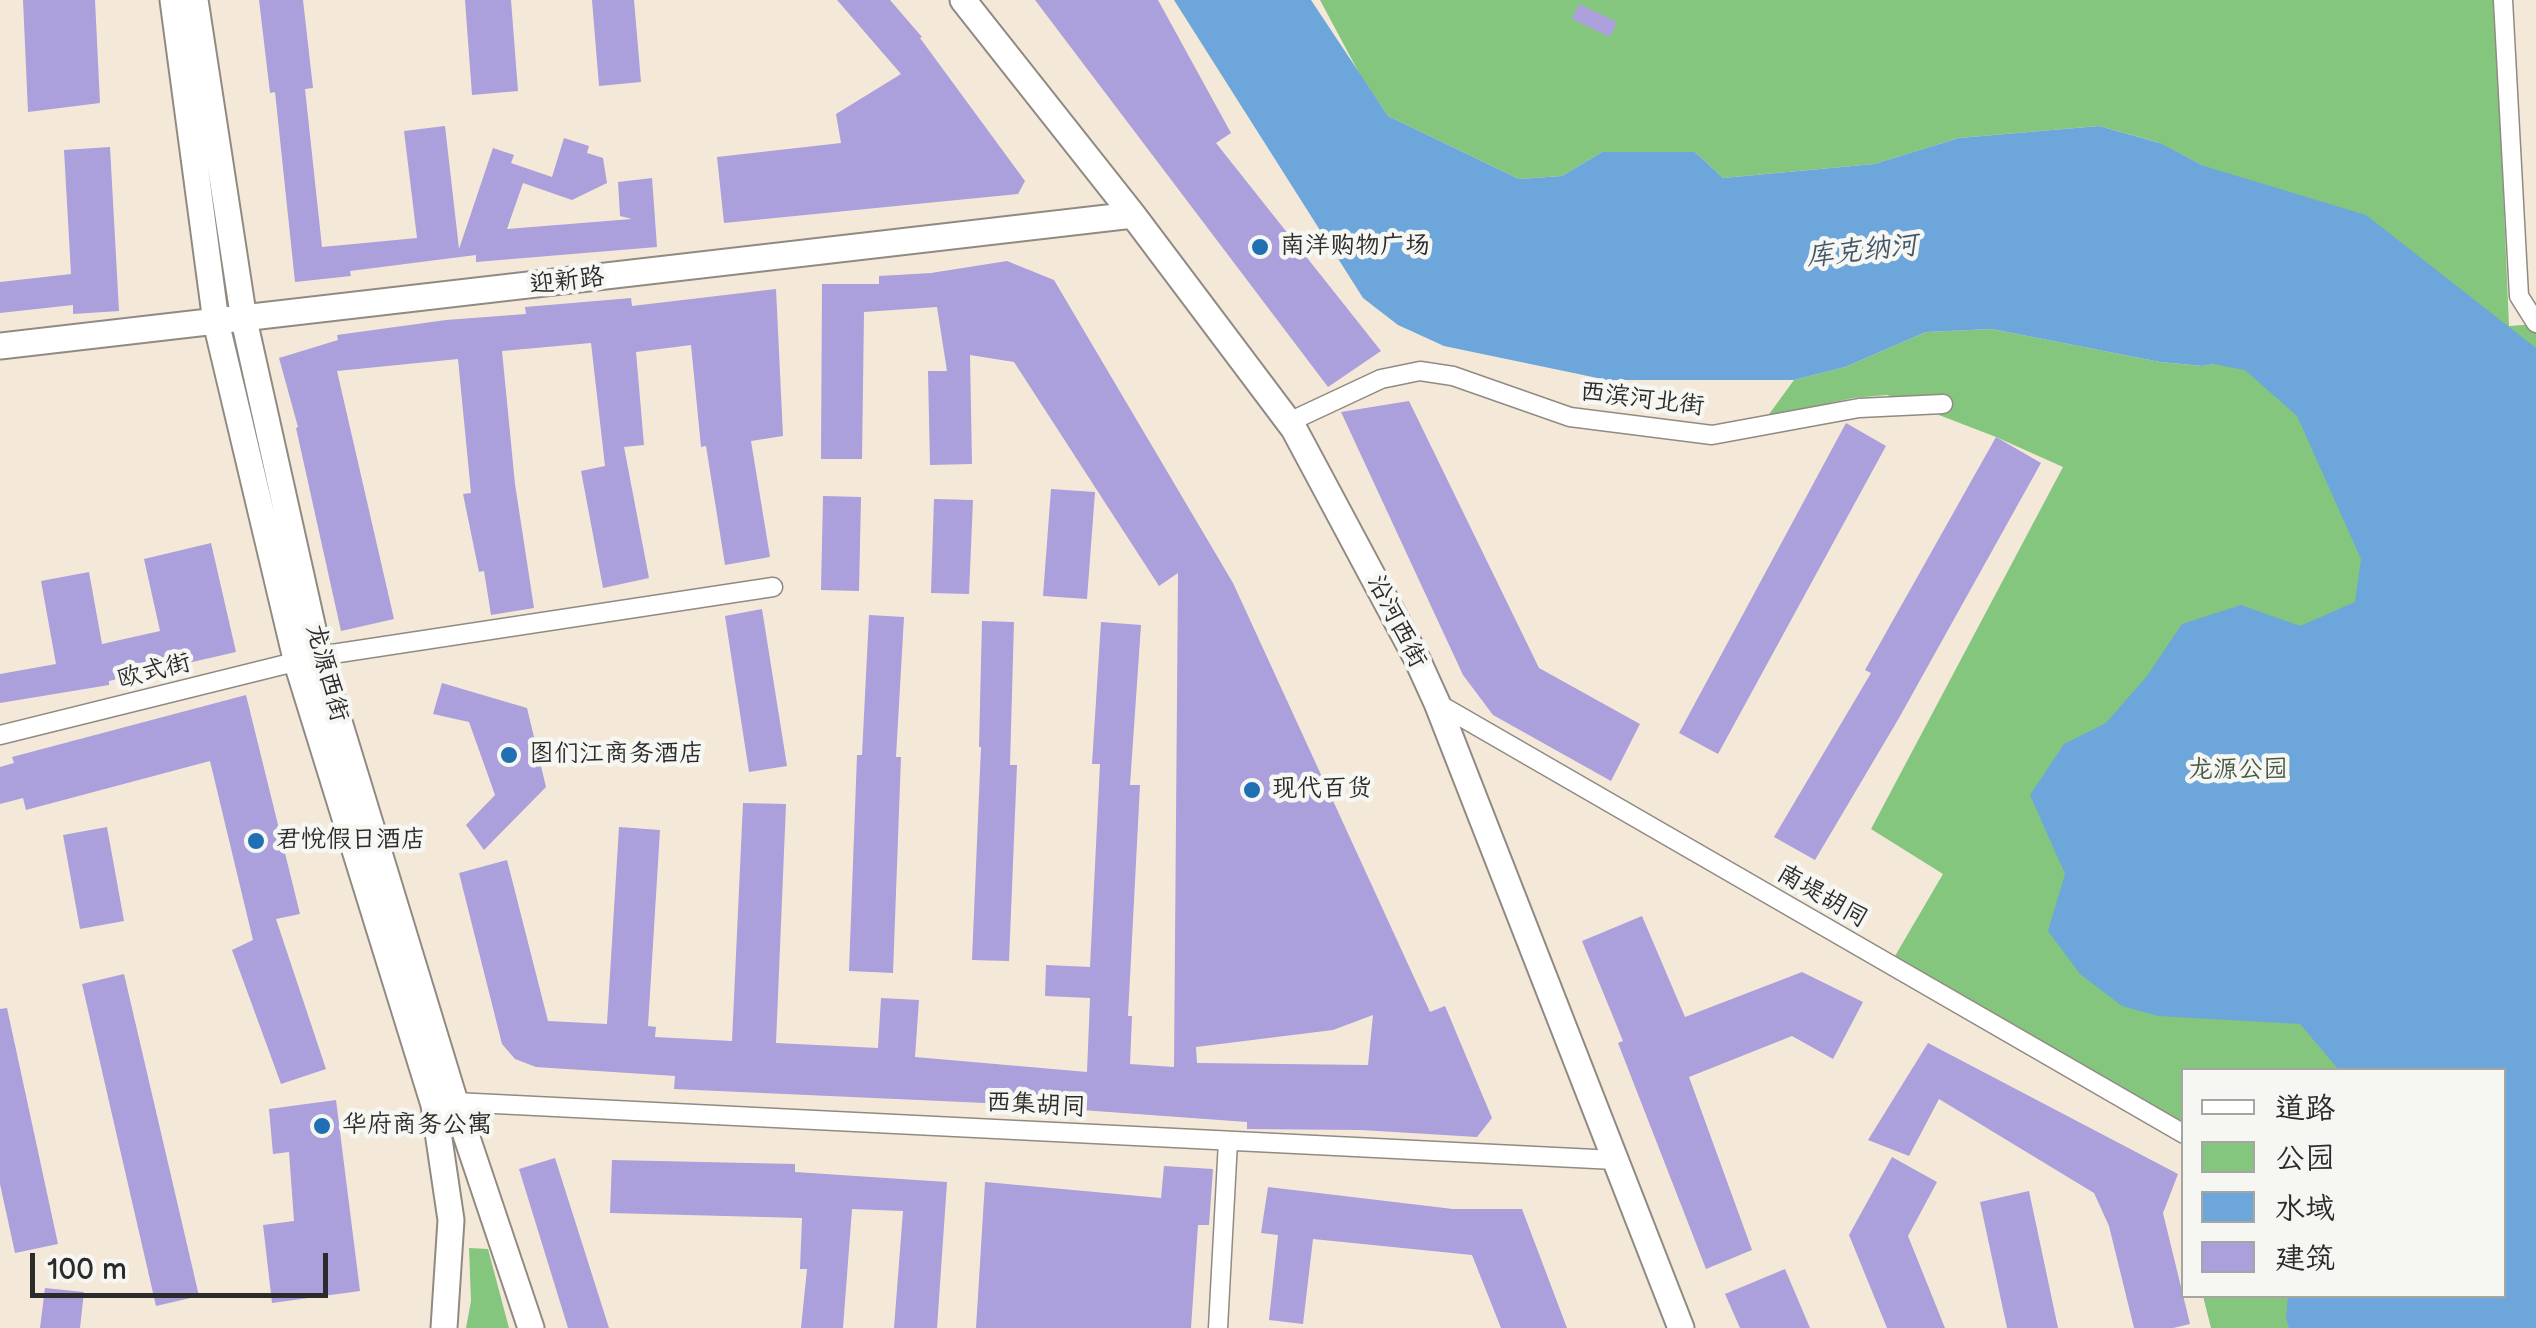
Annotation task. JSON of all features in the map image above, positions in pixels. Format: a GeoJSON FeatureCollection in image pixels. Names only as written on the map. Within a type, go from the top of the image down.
{"type":"FeatureCollection","features":[{"type":"Feature","properties":{"kind":"main road","name":"龙源西街"},"geometry":{"type":"LineString","coordinates":[[173,0],[216,322],[434,1105],[451,1220],[444,1328]]}},
{"type":"Feature","properties":{"kind":"main road","name":"龙源西街"},"geometry":{"type":"LineString","coordinates":[[195,0],[244,320],[308,660],[531,1328]]}},
{"type":"Feature","properties":{"kind":"main road","name":"沿河西街"},"geometry":{"type":"LineString","coordinates":[[962,0],[1133,215],[1289,422],[1436,703],[1681,1328]]}},
{"type":"Feature","properties":{"kind":"main road","name":"迎新路"},"geometry":{"type":"LineString","coordinates":[[0,346],[1133,215]]}},
{"type":"Feature","properties":{"kind":"street"},"geometry":{"type":"LineString","coordinates":[[2503,0],[2518,296],[2536,323]]}},
{"type":"Feature","properties":{"kind":"street","name":"西滨河北街"},"geometry":{"type":"LineString","coordinates":[[1289,422],[1381,379],[1420,371],[1453,376],[1570,417],[1712,434],[1859,408],[1943,404]]}},
{"type":"Feature","properties":{"kind":"street","name":"欧式街"},"geometry":{"type":"LineString","coordinates":[[0,735],[308,660],[772,587]]}},
{"type":"Feature","properties":{"kind":"street","name":"南堤胡同"},"geometry":{"type":"LineString","coordinates":[[1436,703],[2181,1132]]}},
{"type":"Feature","properties":{"kind":"street","name":"西集胡同"},"geometry":{"type":"LineString","coordinates":[[454,1102],[1614,1160]]}},
{"type":"Feature","properties":{"kind":"street"},"geometry":{"type":"LineString","coordinates":[[1218,1328],[1228,1141]]}},
{"type":"Feature","properties":{"kind":"green space","name":"龙源公园"},"geometry":{"type":"Polygon","coordinates":[[[1320,0],[2495,0],[2509,326],[2536,324],[2536,1328],[2211,1328],[2204,1298],[2506,1298],[2506,1068],[2181,1068],[2181,1126],[1895,956],[1943,874],[1871,829],[2063,467],[1887,395],[1853,398],[1767,417],[1794,380],[1845,367],[1926,332],[1992,329],[2160,362],[2213,364],[2204,166],[2157,142],[2099,126],[1959,138],[1874,164],[1723,178],[1695,152],[1602,152],[1562,176],[1519,179],[1388,116],[1359,73],[1320,0]]]}},
{"type":"Feature","properties":{"kind":"green space"},"geometry":{"type":"Polygon","coordinates":[[[469,1248],[488,1249],[509,1328],[466,1328],[471,1301],[469,1248]]]}},
{"type":"Feature","properties":{"kind":"water","name":"库克纳河"},"geometry":{"type":"Polygon","coordinates":[[[1174,0],[1311,0],[1388,116],[1519,179],[1562,176],[1602,152],[1695,152],[1723,178],[1874,164],[1959,138],[2099,126],[2160,143],[2204,166],[2366,215],[2536,348],[2536,1328],[2289,1328],[2286,1318],[2288,1298],[2506,1298],[2506,1068],[2337,1068],[2300,1024],[2158,1016],[2122,1006],[2080,974],[2048,931],[2065,874],[2030,795],[2064,744],[2106,723],[2147,676],[2182,624],[2241,605],[2300,626],[2355,602],[2361,559],[2297,416],[2245,370],[2160,362],[1992,329],[1926,332],[1845,367],[1794,380],[1607,380],[1444,346],[1398,325],[1363,298],[1174,0]]]}},
{"type":"Feature","properties":{"kind":"building"},"geometry":{"type":"Polygon","coordinates":[[[23,0],[95,0],[100,103],[28,112],[23,0]]]}},
{"type":"Feature","properties":{"kind":"building"},"geometry":{"type":"Polygon","coordinates":[[[259,0],[303,0],[313,88],[305,89],[322,247],[417,238],[404,131],[445,126],[459,249],[493,148],[514,155],[511,163],[552,177],[564,138],[589,146],[587,153],[603,158],[607,183],[572,200],[523,183],[507,229],[632,219],[620,216],[618,182],[652,178],[657,247],[476,262],[476,255],[295,282],[275,92],[270,93],[259,0]]]}},
{"type":"Feature","properties":{"kind":"building"},"geometry":{"type":"Polygon","coordinates":[[[465,0],[511,0],[518,91],[472,95],[465,0]]]}},
{"type":"Feature","properties":{"kind":"building"},"geometry":{"type":"Polygon","coordinates":[[[592,0],[634,0],[641,82],[599,86],[592,0]]]}},
{"type":"Feature","properties":{"kind":"building"},"geometry":{"type":"Polygon","coordinates":[[[837,0],[890,0],[922,37],[1025,181],[1018,194],[724,223],[717,157],[841,143],[836,114],[901,74],[837,0]]]}},
{"type":"Feature","properties":{"kind":"building","name":"南洋购物广场"},"geometry":{"type":"Polygon","coordinates":[[[1035,0],[1158,0],[1231,133],[1216,143],[1381,351],[1328,387],[1035,0]]]}},
{"type":"Feature","properties":{"kind":"building"},"geometry":{"type":"Polygon","coordinates":[[[1579,4],[1617,22],[1610,37],[1572,19],[1579,4]]]}},
{"type":"Feature","properties":{"kind":"building"},"geometry":{"type":"Polygon","coordinates":[[[110,147],[119,311],[73,314],[73,305],[0,313],[0,282],[71,274],[64,150],[110,147]]]}},
{"type":"Feature","properties":{"kind":"building"},"geometry":{"type":"Polygon","coordinates":[[[1007,261],[1054,280],[1233,583],[1430,1012],[1445,1006],[1492,1118],[1477,1137],[1247,1129],[1247,1122],[985,1103],[674,1089],[675,1076],[536,1067],[515,1059],[502,1044],[459,873],[507,860],[548,1021],[607,1024],[619,827],[660,830],[648,1026],[656,1027],[655,1037],[732,1041],[743,803],[786,804],[776,1043],[878,1048],[881,998],[919,1000],[915,1057],[1087,1072],[1090,998],[1045,996],[1046,965],[1090,967],[1100,764],[1092,764],[1101,622],[1141,625],[1130,785],[1140,785],[1128,1016],[1132,1016],[1130,1064],[1174,1067],[1178,573],[1159,586],[1014,362],[970,355],[972,464],[930,465],[928,371],[947,371],[937,307],[864,312],[862,459],[821,459],[822,284],[879,284],[879,276],[931,273],[1007,261]],[[1373,1015],[1333,1030],[1196,1047],[1197,1063],[1368,1065],[1373,1015]]]}},
{"type":"Feature","properties":{"kind":"building"},"geometry":{"type":"Polygon","coordinates":[[[776,289],[783,436],[751,441],[770,557],[725,565],[706,446],[701,447],[691,345],[636,352],[644,445],[624,447],[649,578],[603,588],[581,471],[605,466],[591,343],[502,351],[515,484],[534,608],[491,615],[484,571],[479,572],[463,494],[471,493],[458,359],[337,371],[394,619],[341,631],[298,427],[279,358],[338,340],[337,335],[526,314],[525,307],[631,298],[632,306],[776,289]]]}},
{"type":"Feature","properties":{"kind":"building"},"geometry":{"type":"Polygon","coordinates":[[[1409,401],[1539,668],[1640,724],[1611,781],[1493,715],[1463,675],[1341,412],[1409,401]]]}},
{"type":"Feature","properties":{"kind":"building"},"geometry":{"type":"Polygon","coordinates":[[[1846,423],[1886,446],[1718,754],[1679,733],[1846,423]]]}},
{"type":"Feature","properties":{"kind":"building"},"geometry":{"type":"Polygon","coordinates":[[[1996,437],[2041,463],[1815,860],[1774,837],[1871,673],[1865,670],[1996,437]]]}},
{"type":"Feature","properties":{"kind":"building"},"geometry":{"type":"Polygon","coordinates":[[[1051,489],[1095,492],[1087,599],[1043,596],[1051,489]]]}},
{"type":"Feature","properties":{"kind":"building"},"geometry":{"type":"Polygon","coordinates":[[[823,496],[861,497],[859,591],[821,590],[823,496]]]}},
{"type":"Feature","properties":{"kind":"building"},"geometry":{"type":"Polygon","coordinates":[[[934,499],[973,500],[969,594],[931,593],[934,499]]]}},
{"type":"Feature","properties":{"kind":"building"},"geometry":{"type":"Polygon","coordinates":[[[211,543],[236,652],[109,681],[109,685],[0,703],[0,674],[56,664],[41,581],[89,572],[102,644],[160,631],[144,559],[211,543]]]}},
{"type":"Feature","properties":{"kind":"building"},"geometry":{"type":"Polygon","coordinates":[[[762,609],[787,766],[749,772],[725,616],[762,609]]]}},
{"type":"Feature","properties":{"kind":"building"},"geometry":{"type":"Polygon","coordinates":[[[869,615],[904,617],[896,757],[901,757],[893,973],[849,971],[857,755],[862,755],[869,615]]]}},
{"type":"Feature","properties":{"kind":"building"},"geometry":{"type":"Polygon","coordinates":[[[982,621],[1014,622],[1010,765],[1017,765],[1009,961],[972,960],[982,621]]]}},
{"type":"Feature","properties":{"kind":"building","name":"图们江商务酒店"},"geometry":{"type":"Polygon","coordinates":[[[442,683],[527,708],[546,787],[484,850],[466,825],[495,795],[469,722],[433,714],[442,683]]]}},
{"type":"Feature","properties":{"kind":"building"},"geometry":{"type":"Polygon","coordinates":[[[246,695],[300,914],[276,919],[326,1069],[281,1084],[232,950],[253,940],[210,761],[26,810],[23,798],[0,804],[0,767],[14,763],[12,757],[246,695]]]}},
{"type":"Feature","properties":{"kind":"building"},"geometry":{"type":"Polygon","coordinates":[[[107,827],[124,921],[80,929],[63,835],[107,827]]]}},
{"type":"Feature","properties":{"kind":"building"},"geometry":{"type":"Polygon","coordinates":[[[1642,916],[1685,1017],[1802,972],[1863,1002],[1833,1059],[1792,1036],[1689,1077],[1752,1250],[1706,1269],[1582,941],[1642,916]]]}},
{"type":"Feature","properties":{"kind":"building"},"geometry":{"type":"Polygon","coordinates":[[[124,974],[199,1296],[156,1306],[82,984],[124,974]]]}},
{"type":"Feature","properties":{"kind":"building"},"geometry":{"type":"Polygon","coordinates":[[[7,1008],[58,1244],[15,1253],[0,1184],[0,1009],[7,1008]]]}},
{"type":"Feature","properties":{"kind":"building"},"geometry":{"type":"Polygon","coordinates":[[[1928,1043],[2178,1174],[2163,1213],[2190,1324],[2134,1328],[2109,1226],[2094,1193],[1939,1099],[1909,1156],[1868,1140],[1928,1043]]]}},
{"type":"Feature","properties":{"kind":"building"},"geometry":{"type":"Polygon","coordinates":[[[336,1100],[360,1291],[272,1303],[263,1225],[294,1221],[289,1152],[273,1154],[269,1109],[336,1100]]]}},
{"type":"Feature","properties":{"kind":"building"},"geometry":{"type":"Polygon","coordinates":[[[1892,1157],[1937,1182],[1908,1236],[1945,1328],[1887,1328],[1849,1235],[1892,1157]]]}},
{"type":"Feature","properties":{"kind":"building"},"geometry":{"type":"Polygon","coordinates":[[[555,1158],[609,1328],[568,1328],[519,1169],[555,1158]]]}},
{"type":"Feature","properties":{"kind":"building"},"geometry":{"type":"Polygon","coordinates":[[[612,1160],[795,1164],[795,1172],[947,1182],[937,1328],[894,1328],[903,1211],[852,1209],[843,1328],[801,1328],[807,1269],[800,1269],[802,1218],[610,1213],[612,1160]]]}},
{"type":"Feature","properties":{"kind":"building"},"geometry":{"type":"Polygon","coordinates":[[[1164,1166],[1213,1169],[1209,1225],[1198,1225],[1191,1328],[976,1328],[985,1182],[1161,1198],[1164,1166]]]}},
{"type":"Feature","properties":{"kind":"building"},"geometry":{"type":"Polygon","coordinates":[[[1268,1187],[1453,1209],[1522,1209],[1567,1328],[1501,1328],[1472,1255],[1313,1239],[1303,1324],[1269,1320],[1278,1235],[1261,1233],[1268,1187]]]}},
{"type":"Feature","properties":{"kind":"building"},"geometry":{"type":"Polygon","coordinates":[[[2029,1191],[2058,1328],[2007,1328],[1980,1202],[2029,1191]]]}},
{"type":"Feature","properties":{"kind":"building"},"geometry":{"type":"Polygon","coordinates":[[[1785,1269],[1810,1328],[1740,1328],[1725,1294],[1785,1269]]]}},
{"type":"Feature","properties":{"kind":"building"},"geometry":{"type":"Polygon","coordinates":[[[45,1288],[84,1292],[80,1328],[40,1328],[45,1288]]]}},
{"type":"Feature","properties":{"kind":"place","name":"南洋购物广场"},"geometry":{"type":"Point","coordinates":[1260,247]}},
{"type":"Feature","properties":{"kind":"place","name":"图们江商务酒店"},"geometry":{"type":"Point","coordinates":[509,755]}},
{"type":"Feature","properties":{"kind":"place","name":"现代百货"},"geometry":{"type":"Point","coordinates":[1252,790]}},
{"type":"Feature","properties":{"kind":"place","name":"君悦假日酒店"},"geometry":{"type":"Point","coordinates":[256,841]}},
{"type":"Feature","properties":{"kind":"place","name":"华府商务公寓"},"geometry":{"type":"Point","coordinates":[322,1126]}}]}
